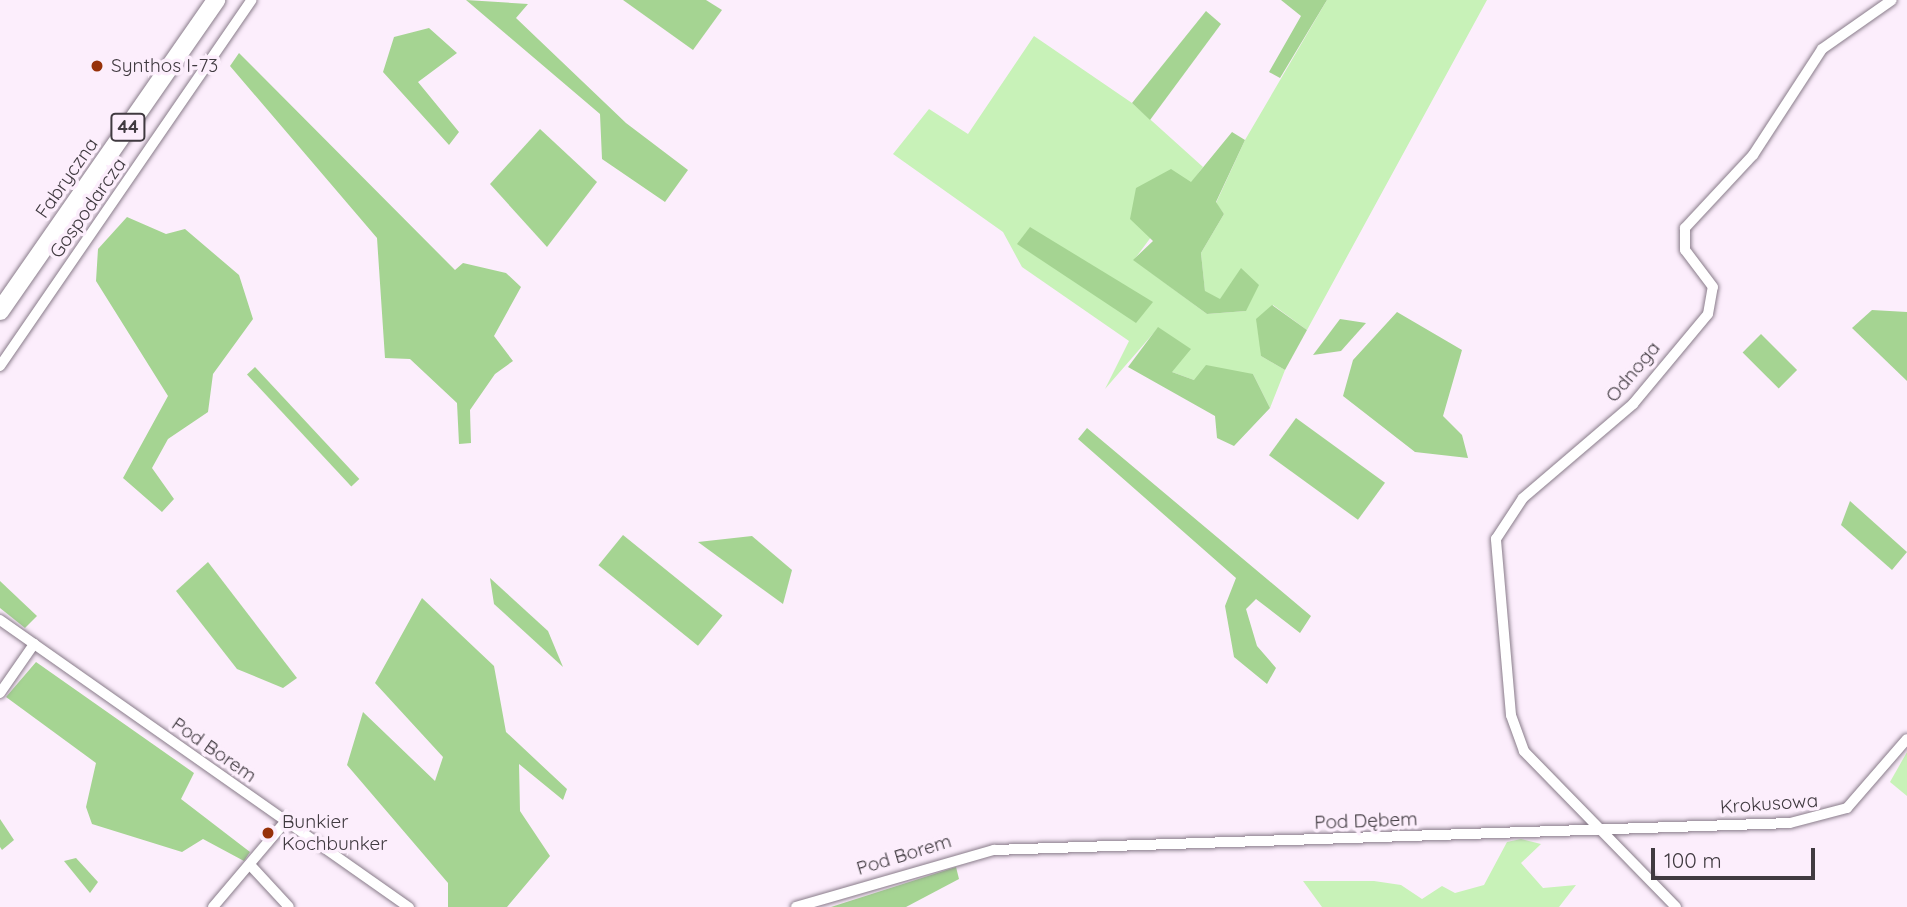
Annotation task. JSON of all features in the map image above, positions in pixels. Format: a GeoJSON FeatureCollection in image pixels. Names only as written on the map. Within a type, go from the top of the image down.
{"type":"FeatureCollection","features":[{"type":"Feature","properties":{"kind":"main road","name":"Fabryczna"},"geometry":{"type":"LineString","coordinates":[[0,311],[216,0]]}},
{"type":"Feature","properties":{"kind":"street","name":"Gospodarcza"},"geometry":{"type":"LineString","coordinates":[[0,366],[252,0]]}},
{"type":"Feature","properties":{"kind":"street","name":"Odnoga"},"geometry":{"type":"LineString","coordinates":[[1601,829],[1542,773],[1516,733],[1496,539],[1523,498],[1633,404],[1708,314],[1713,287],[1685,250],[1685,228],[1746,163],[1822,49],[1892,0]]}},
{"type":"Feature","properties":{"kind":"street","name":"Pod Borem"},"geometry":{"type":"LineString","coordinates":[[0,620],[409,907]]}},
{"type":"Feature","properties":{"kind":"street"},"geometry":{"type":"LineString","coordinates":[[0,693],[34,644]]}},
{"type":"Feature","properties":{"kind":"street","name":"Krokusowa"},"geometry":{"type":"LineString","coordinates":[[1601,829],[1829,817],[1867,792],[1907,739]]}},
{"type":"Feature","properties":{"kind":"street"},"geometry":{"type":"LineString","coordinates":[[213,907],[252,867],[286,821]]}},
{"type":"Feature","properties":{"kind":"street","name":"Pod Dębem"},"geometry":{"type":"LineString","coordinates":[[1024,851],[1601,829]]}},
{"type":"Feature","properties":{"kind":"street"},"geometry":{"type":"LineString","coordinates":[[1601,829],[1676,907]]}},
{"type":"Feature","properties":{"kind":"street","name":"Pod Borem"},"geometry":{"type":"LineString","coordinates":[[796,907],[951,858],[1024,851]]}},
{"type":"Feature","properties":{"kind":"street"},"geometry":{"type":"LineString","coordinates":[[252,867],[289,907]]}},
{"type":"Feature","properties":{"kind":"green space"},"geometry":{"type":"Polygon","coordinates":[[[466,0],[528,4],[516,18],[626,123],[688,170],[665,202],[602,159],[600,114],[466,0]]]}},
{"type":"Feature","properties":{"kind":"green space"},"geometry":{"type":"Polygon","coordinates":[[[623,0],[706,0],[722,10],[693,50],[623,0]]]}},
{"type":"Feature","properties":{"kind":"green space"},"geometry":{"type":"Polygon","coordinates":[[[1281,0],[1327,0],[1280,78],[1269,72],[1301,16],[1281,0]]]}},
{"type":"Feature","properties":{"kind":"green space"},"geometry":{"type":"Polygon","coordinates":[[[1327,0],[1487,0],[1307,330],[1273,305],[1261,356],[1285,370],[1270,408],[1253,374],[1194,380],[1172,372],[1158,328],[1105,389],[1129,341],[1022,267],[1003,232],[893,154],[929,109],[968,134],[1034,36],[1132,103],[1203,167],[1134,260],[1207,314],[1246,311],[1241,269],[1220,300],[1205,292],[1201,253],[1224,214],[1216,203],[1245,140],[1327,0]]]}},
{"type":"Feature","properties":{"kind":"green space"},"geometry":{"type":"Polygon","coordinates":[[[1206,11],[1221,24],[1150,120],[1132,103],[1206,11]]]}},
{"type":"Feature","properties":{"kind":"green space"},"geometry":{"type":"Polygon","coordinates":[[[429,28],[457,53],[418,82],[459,132],[449,145],[383,72],[394,37],[429,28]]]}},
{"type":"Feature","properties":{"kind":"green space"},"geometry":{"type":"Polygon","coordinates":[[[239,53],[455,270],[463,263],[506,273],[521,287],[494,336],[513,361],[495,374],[470,410],[471,443],[459,444],[457,403],[410,359],[385,358],[377,238],[230,66],[239,53]]]}},
{"type":"Feature","properties":{"kind":"green space"},"geometry":{"type":"Polygon","coordinates":[[[540,129],[597,182],[547,247],[490,184],[540,129]]]}},
{"type":"Feature","properties":{"kind":"green space"},"geometry":{"type":"Polygon","coordinates":[[[1232,132],[1245,140],[1216,202],[1224,214],[1201,253],[1205,291],[1220,299],[1241,268],[1259,285],[1246,311],[1207,314],[1133,260],[1153,241],[1130,219],[1136,188],[1171,169],[1191,182],[1232,132]]]}},
{"type":"Feature","properties":{"kind":"green space"},"geometry":{"type":"Polygon","coordinates":[[[127,217],[166,234],[185,229],[239,275],[253,319],[213,374],[208,412],[168,439],[152,468],[174,499],[162,512],[123,478],[168,396],[96,281],[98,249],[127,217]]]}},
{"type":"Feature","properties":{"kind":"green space"},"geometry":{"type":"Polygon","coordinates":[[[1030,227],[1153,302],[1136,323],[1017,244],[1030,227]]]}},
{"type":"Feature","properties":{"kind":"green space"},"geometry":{"type":"Polygon","coordinates":[[[1272,305],[1307,330],[1285,370],[1261,356],[1256,319],[1272,305]]]}},
{"type":"Feature","properties":{"kind":"green space"},"geometry":{"type":"Polygon","coordinates":[[[1872,310],[1907,312],[1907,381],[1852,328],[1872,310]]]}},
{"type":"Feature","properties":{"kind":"green space"},"geometry":{"type":"Polygon","coordinates":[[[1397,312],[1462,350],[1443,416],[1462,435],[1468,458],[1415,452],[1343,396],[1353,360],[1397,312]]]}},
{"type":"Feature","properties":{"kind":"green space"},"geometry":{"type":"Polygon","coordinates":[[[1340,319],[1366,323],[1341,351],[1313,355],[1340,319]]]}},
{"type":"Feature","properties":{"kind":"green space"},"geometry":{"type":"Polygon","coordinates":[[[1158,327],[1191,349],[1172,372],[1194,380],[1206,365],[1253,374],[1270,408],[1234,446],[1217,438],[1215,416],[1128,367],[1158,327]]]}},
{"type":"Feature","properties":{"kind":"green space"},"geometry":{"type":"Polygon","coordinates":[[[1761,334],[1797,370],[1779,388],[1743,352],[1761,334]]]}},
{"type":"Feature","properties":{"kind":"green space"},"geometry":{"type":"Polygon","coordinates":[[[255,367],[359,479],[351,486],[247,375],[255,367]]]}},
{"type":"Feature","properties":{"kind":"green space"},"geometry":{"type":"Polygon","coordinates":[[[1296,418],[1385,483],[1358,520],[1269,455],[1296,418]]]}},
{"type":"Feature","properties":{"kind":"green space"},"geometry":{"type":"Polygon","coordinates":[[[1087,428],[1311,616],[1300,633],[1256,599],[1246,609],[1257,646],[1276,668],[1267,684],[1234,657],[1225,606],[1236,578],[1078,439],[1087,428]]]}},
{"type":"Feature","properties":{"kind":"green space"},"geometry":{"type":"Polygon","coordinates":[[[1850,501],[1907,552],[1892,570],[1841,525],[1850,501]]]}},
{"type":"Feature","properties":{"kind":"green space"},"geometry":{"type":"Polygon","coordinates":[[[623,535],[722,616],[698,646],[598,565],[623,535]]]}},
{"type":"Feature","properties":{"kind":"green space"},"geometry":{"type":"Polygon","coordinates":[[[752,536],[792,570],[783,604],[698,542],[752,536]]]}},
{"type":"Feature","properties":{"kind":"green space"},"geometry":{"type":"Polygon","coordinates":[[[208,562],[297,678],[283,688],[237,669],[176,591],[208,562]]]}},
{"type":"Feature","properties":{"kind":"green space"},"geometry":{"type":"Polygon","coordinates":[[[490,578],[548,631],[563,667],[494,604],[490,578]]]}},
{"type":"Feature","properties":{"kind":"green space"},"geometry":{"type":"Polygon","coordinates":[[[0,581],[37,616],[25,628],[0,608],[0,581]]]}},
{"type":"Feature","properties":{"kind":"green space"},"geometry":{"type":"Polygon","coordinates":[[[422,598],[494,666],[506,732],[567,789],[563,800],[519,764],[520,811],[550,856],[507,907],[448,907],[448,883],[347,765],[363,712],[435,781],[443,757],[375,683],[422,598]]]}},
{"type":"Feature","properties":{"kind":"green space"},"geometry":{"type":"Polygon","coordinates":[[[36,662],[194,773],[181,799],[250,852],[244,861],[203,839],[182,852],[92,824],[86,807],[96,763],[6,697],[36,662]]]}},
{"type":"Feature","properties":{"kind":"green space"},"geometry":{"type":"Polygon","coordinates":[[[1907,752],[1907,796],[1890,782],[1907,752]]]}},
{"type":"Feature","properties":{"kind":"green space"},"geometry":{"type":"Polygon","coordinates":[[[0,819],[14,840],[2,850],[0,847],[0,819]]]}},
{"type":"Feature","properties":{"kind":"green space"},"geometry":{"type":"Polygon","coordinates":[[[1521,839],[1541,844],[1521,863],[1543,888],[1576,885],[1559,907],[1322,907],[1303,881],[1374,881],[1401,885],[1422,899],[1442,886],[1455,893],[1484,885],[1507,842],[1521,839]]]}},
{"type":"Feature","properties":{"kind":"green space"},"geometry":{"type":"Polygon","coordinates":[[[76,858],[98,882],[90,893],[64,861],[76,858]]]}},
{"type":"Feature","properties":{"kind":"green space"},"geometry":{"type":"Polygon","coordinates":[[[956,867],[959,879],[906,907],[831,907],[956,867]]]}},
{"type":"Feature","properties":{"kind":"place","name":"Synthos I-73"},"geometry":{"type":"Point","coordinates":[97,66]}},
{"type":"Feature","properties":{"kind":"place","name":"Bunkier Kochbunker"},"geometry":{"type":"Point","coordinates":[268,833]}}]}
